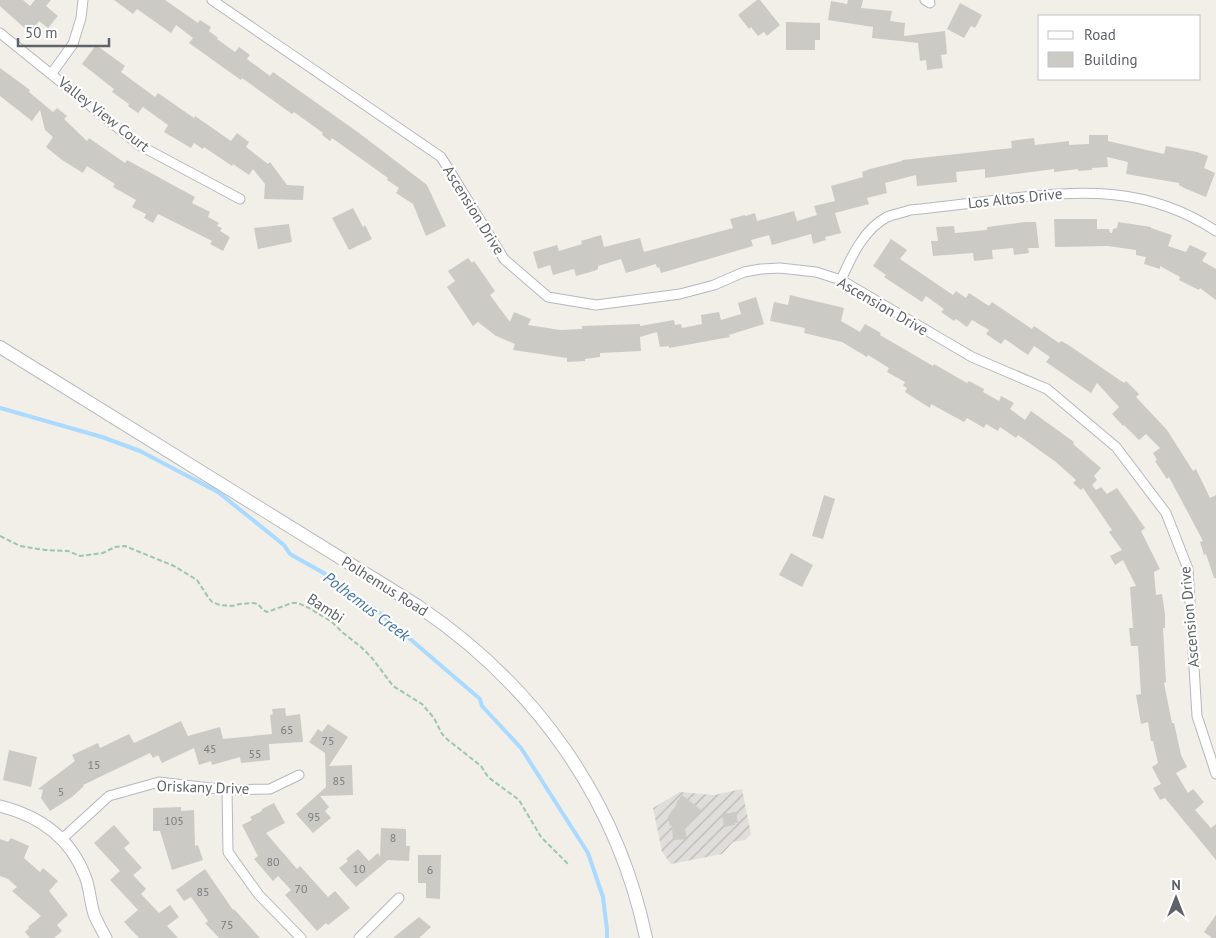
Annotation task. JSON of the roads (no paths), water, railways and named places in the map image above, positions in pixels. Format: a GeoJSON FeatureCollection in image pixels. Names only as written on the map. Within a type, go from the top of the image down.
{"type":"FeatureCollection","features":[{"type":"Feature","properties":{"kind":"main road","name":"Polhemus Road"},"geometry":{"type":"LineString","coordinates":[[0,347],[418,606],[442,622],[503,674],[538,713],[568,752],[592,791],[626,868],[636,896],[646,938]]}},
{"type":"Feature","properties":{"kind":"street"},"geometry":{"type":"LineString","coordinates":[[52,73],[73,44],[81,18],[83,0]]}},
{"type":"Feature","properties":{"kind":"street","name":"Ascension Drive"},"geometry":{"type":"LineString","coordinates":[[212,0],[441,157],[504,259],[548,297],[596,305],[680,294],[714,285],[744,272],[761,269],[798,269],[816,272],[841,280],[972,357],[1047,389],[1116,447],[1166,513],[1188,568],[1197,716],[1216,774]]}},
{"type":"Feature","properties":{"kind":"street","name":"Valley View Court"},"geometry":{"type":"LineString","coordinates":[[0,33],[139,145],[240,199]]}},
{"type":"Feature","properties":{"kind":"street","name":"Los Altos Drive"},"geometry":{"type":"LineString","coordinates":[[841,280],[850,260],[868,232],[887,218],[910,210],[1070,192],[1107,194],[1134,198],[1165,206],[1201,221],[1216,231]]}},
{"type":"Feature","properties":{"kind":"street","name":"Oriskany Drive"},"geometry":{"type":"LineString","coordinates":[[63,838],[109,796],[159,782],[227,790],[270,789],[299,775]]}},
{"type":"Feature","properties":{"kind":"street"},"geometry":{"type":"LineString","coordinates":[[227,790],[228,852],[259,896],[301,938]]}},
{"type":"Feature","properties":{"kind":"street"},"geometry":{"type":"LineString","coordinates":[[0,806],[38,820],[63,838],[86,877],[94,915],[106,938]]}},
{"type":"Feature","properties":{"kind":"street"},"geometry":{"type":"LineString","coordinates":[[359,938],[399,898]]}},
{"type":"Feature","properties":{"kind":"waterway","name":"Polhemus Creek"},"geometry":{"type":"LineString","coordinates":[[0,408],[102,437],[140,451],[218,492],[284,545],[290,554],[322,572],[374,608],[480,699],[482,706],[521,748],[588,853],[603,897],[607,938]]}}]}
